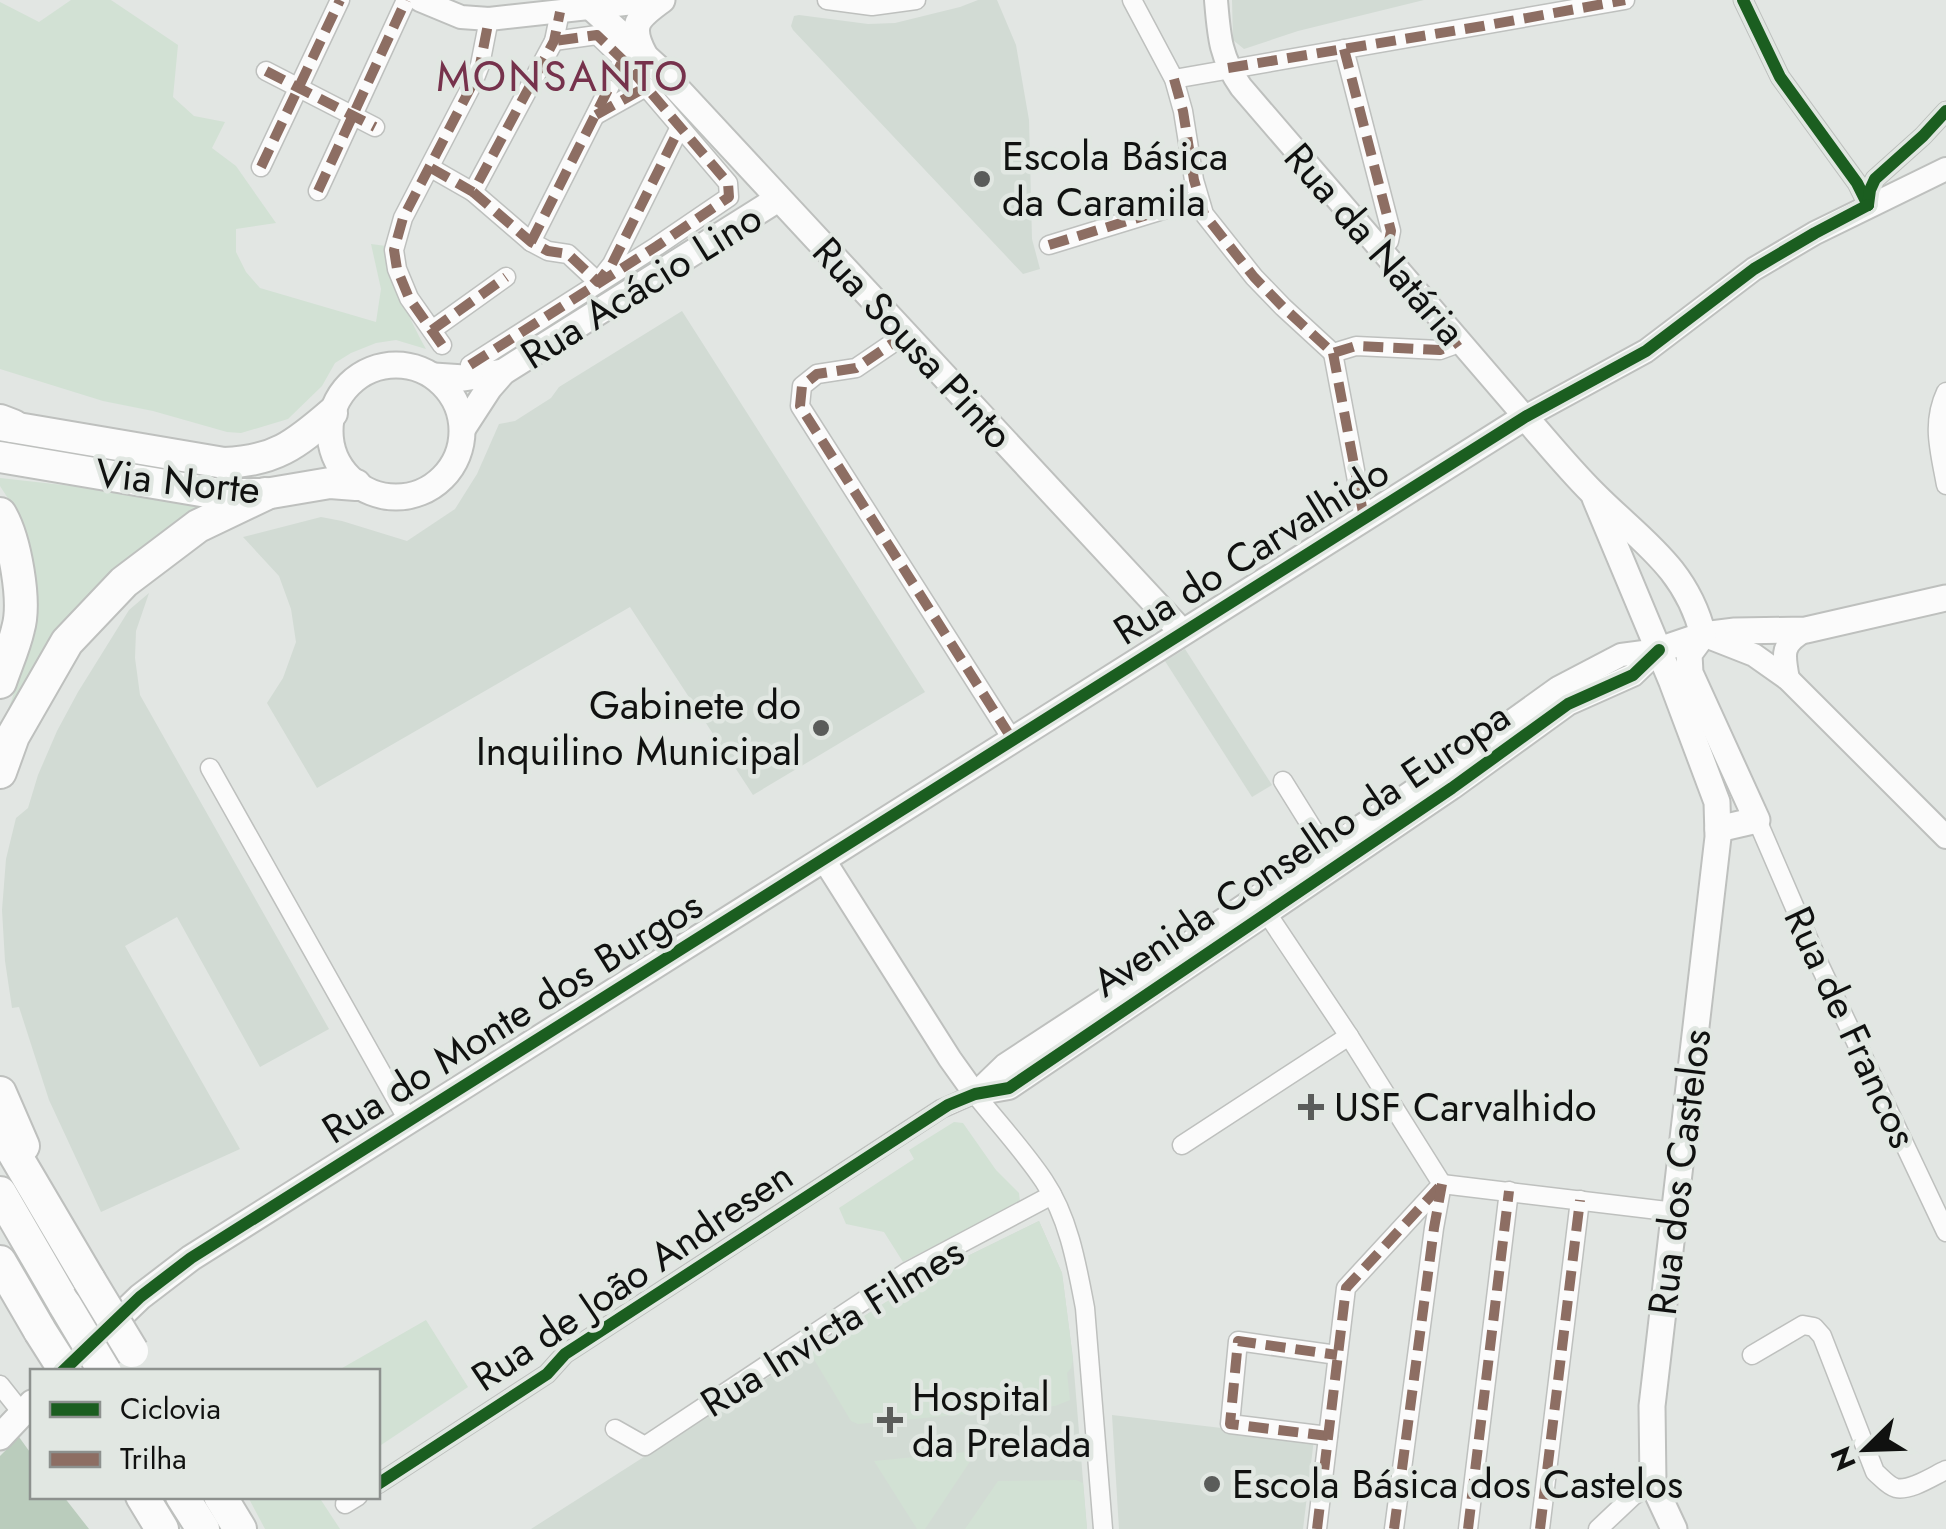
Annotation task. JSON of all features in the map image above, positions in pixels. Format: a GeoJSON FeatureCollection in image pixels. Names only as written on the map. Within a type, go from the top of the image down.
{"type":"FeatureCollection","features":[{"type":"Feature","properties":{"kind":"highway","name":"Via Norte"},"geometry":{"type":"LineString","coordinates":[[4,424],[224,464],[254,462],[282,450],[332,413]]}},
{"type":"Feature","properties":{"kind":"highway","name":"Via Norte"},"geometry":{"type":"LineString","coordinates":[[0,458],[219,494],[266,494],[330,483],[356,485]]}},
{"type":"Feature","properties":{"kind":"highway"},"geometry":{"type":"LineString","coordinates":[[0,772],[13,736],[67,642],[112,594],[198,526],[266,494]]}},
{"type":"Feature","properties":{"kind":"highway"},"geometry":{"type":"LineString","coordinates":[[0,682],[20,625],[18,565],[3,520]]}},
{"type":"Feature","properties":{"kind":"highway"},"geometry":{"type":"LineString","coordinates":[[0,1092],[53,1220]]}},
{"type":"Feature","properties":{"kind":"highway"},"geometry":{"type":"LineString","coordinates":[[0,1129],[138,1361]]}},
{"type":"Feature","properties":{"kind":"highway"},"geometry":{"type":"LineString","coordinates":[[0,1193],[103,1369]]}},
{"type":"Feature","properties":{"kind":"highway"},"geometry":{"type":"LineString","coordinates":[[0,1262],[62,1369]]}},
{"type":"Feature","properties":{"kind":"highway"},"geometry":{"type":"LineString","coordinates":[[144,1499],[162,1529]]}},
{"type":"Feature","properties":{"kind":"highway"},"geometry":{"type":"LineString","coordinates":[[184,1499],[203,1529]]}},
{"type":"Feature","properties":{"kind":"highway"},"geometry":{"type":"LineString","coordinates":[[222,1499],[240,1529]]}},
{"type":"Feature","properties":{"kind":"main road"},"geometry":{"type":"LineString","coordinates":[[634,57],[635,29],[644,13],[662,0]]}},
{"type":"Feature","properties":{"kind":"main road","name":"Rua Sousa Pinto"},"geometry":{"type":"LineString","coordinates":[[592,9],[634,57],[778,199],[906,334],[1182,632]]}},
{"type":"Feature","properties":{"kind":"main road","name":"Rua Acácio Lino"},"geometry":{"type":"LineString","coordinates":[[463,428],[503,372],[778,199]]}},
{"type":"Feature","properties":{"kind":"main road"},"geometry":{"type":"LineString","coordinates":[[394,364],[415,367],[434,376],[457,404],[463,428],[454,465],[439,482],[420,494],[398,498],[376,495],[356,485],[342,471],[329,433],[340,394],[355,378],[394,364]]}},
{"type":"Feature","properties":{"kind":"main road","name":"Rua Acácio Lino"},"geometry":{"type":"LineString","coordinates":[[434,376],[464,378],[503,372]]}},
{"type":"Feature","properties":{"kind":"main road"},"geometry":{"type":"LineString","coordinates":[[1525,417],[1685,586],[1703,636],[1690,654],[1690,673],[1758,820],[1718,829]]}},
{"type":"Feature","properties":{"kind":"main road","name":"Rua do Carvalhido"},"geometry":{"type":"LineString","coordinates":[[1012,739],[1525,417]]}},
{"type":"Feature","properties":{"kind":"main road","name":"Rua dos Castelos"},"geometry":{"type":"LineString","coordinates":[[1593,493],[1717,802],[1718,829],[1652,1406],[1653,1484]]}},
{"type":"Feature","properties":{"kind":"main road"},"geometry":{"type":"LineString","coordinates":[[1659,650],[1735,631],[1806,630],[1946,598]]}},
{"type":"Feature","properties":{"kind":"main road","name":"Rua do Monte dos Burgos"},"geometry":{"type":"LineString","coordinates":[[67,1369],[140,1297],[191,1258],[1012,739]]}},
{"type":"Feature","properties":{"kind":"main road"},"geometry":{"type":"LineString","coordinates":[[1717,802],[1730,804],[1746,796]]}},
{"type":"Feature","properties":{"kind":"main road"},"geometry":{"type":"LineString","coordinates":[[0,1437],[28,1408]]}},
{"type":"Feature","properties":{"kind":"main road"},"geometry":{"type":"LineString","coordinates":[[1653,1484],[1674,1529]]}},
{"type":"Feature","properties":{"kind":"street"},"geometry":{"type":"LineString","coordinates":[[261,166],[340,0]]}},
{"type":"Feature","properties":{"kind":"street"},"geometry":{"type":"LineString","coordinates":[[318,191],[406,0]]}},
{"type":"Feature","properties":{"kind":"street"},"geometry":{"type":"LineString","coordinates":[[420,0],[463,8],[489,18],[662,0]]}},
{"type":"Feature","properties":{"kind":"street"},"geometry":{"type":"LineString","coordinates":[[828,0],[872,6],[916,0]]}},
{"type":"Feature","properties":{"kind":"street"},"geometry":{"type":"LineString","coordinates":[[1132,0],[1174,78],[1204,214],[1254,276],[1332,353],[1364,518]]}},
{"type":"Feature","properties":{"kind":"street"},"geometry":{"type":"LineString","coordinates":[[1216,0],[1219,36],[1228,68]]}},
{"type":"Feature","properties":{"kind":"street"},"geometry":{"type":"LineString","coordinates":[[1174,78],[1625,0]]}},
{"type":"Feature","properties":{"kind":"street"},"geometry":{"type":"LineString","coordinates":[[1742,0],[1780,77],[1857,183],[1868,205]]}},
{"type":"Feature","properties":{"kind":"street"},"geometry":{"type":"LineString","coordinates":[[473,192],[554,41],[560,12]]}},
{"type":"Feature","properties":{"kind":"street"},"geometry":{"type":"LineString","coordinates":[[489,18],[480,66],[404,218],[394,250],[410,298],[437,338],[506,276]]}},
{"type":"Feature","properties":{"kind":"street"},"geometry":{"type":"LineString","coordinates":[[470,364],[729,197],[728,183],[646,86],[634,57],[597,35],[554,41]]}},
{"type":"Feature","properties":{"kind":"street"},"geometry":{"type":"LineString","coordinates":[[1344,49],[1391,230],[1389,241],[1381,250]]}},
{"type":"Feature","properties":{"kind":"street"},"geometry":{"type":"LineString","coordinates":[[531,242],[596,115],[634,57]]}},
{"type":"Feature","properties":{"kind":"street","name":"Rua da Natária"},"geometry":{"type":"LineString","coordinates":[[1228,68],[1525,417]]}},
{"type":"Feature","properties":{"kind":"street"},"geometry":{"type":"LineString","coordinates":[[266,72],[375,127]]}},
{"type":"Feature","properties":{"kind":"street"},"geometry":{"type":"LineString","coordinates":[[596,115],[646,86]]}},
{"type":"Feature","properties":{"kind":"street"},"geometry":{"type":"LineString","coordinates":[[1868,205],[1875,179],[1946,110]]}},
{"type":"Feature","properties":{"kind":"street"},"geometry":{"type":"LineString","coordinates":[[598,282],[612,264],[680,127]]}},
{"type":"Feature","properties":{"kind":"street"},"geometry":{"type":"LineString","coordinates":[[431,168],[473,192],[531,242],[548,251],[568,254],[598,282]]}},
{"type":"Feature","properties":{"kind":"street"},"geometry":{"type":"LineString","coordinates":[[1525,417],[1646,351],[1754,269],[1815,233],[1946,169]]}},
{"type":"Feature","properties":{"kind":"street"},"geometry":{"type":"LineString","coordinates":[[1048,246],[1199,199]]}},
{"type":"Feature","properties":{"kind":"street"},"geometry":{"type":"LineString","coordinates":[[906,334],[856,368],[817,374],[802,386],[800,406],[1012,739]]}},
{"type":"Feature","properties":{"kind":"street"},"geometry":{"type":"LineString","coordinates":[[1332,353],[1356,346],[1440,350],[1458,340]]}},
{"type":"Feature","properties":{"kind":"street"},"geometry":{"type":"LineString","coordinates":[[1946,392],[1937,411],[1937,430],[1946,484]]}},
{"type":"Feature","properties":{"kind":"street"},"geometry":{"type":"LineString","coordinates":[[1788,679],[1785,650],[1788,642],[1806,630]]}},
{"type":"Feature","properties":{"kind":"street"},"geometry":{"type":"LineString","coordinates":[[1703,636],[1754,656],[1788,679],[1944,830]]}},
{"type":"Feature","properties":{"kind":"street","name":"Avenida Conselho da Europa"},"geometry":{"type":"LineString","coordinates":[[1262,905],[1326,850],[1558,688],[1621,655],[1659,650]]}},
{"type":"Feature","properties":{"kind":"street","name":"Avenida Conselho da Europa"},"geometry":{"type":"LineString","coordinates":[[975,1094],[1009,1088],[1262,905],[1438,798],[1568,704],[1633,675],[1659,650]]}},
{"type":"Feature","properties":{"kind":"street"},"geometry":{"type":"LineString","coordinates":[[210,768],[408,1120]]}},
{"type":"Feature","properties":{"kind":"street"},"geometry":{"type":"LineString","coordinates":[[1283,781],[1326,850]]}},
{"type":"Feature","properties":{"kind":"street","name":"Rua de Francos"},"geometry":{"type":"LineString","coordinates":[[1758,820],[1820,966],[1946,1232]]}},
{"type":"Feature","properties":{"kind":"street"},"geometry":{"type":"LineString","coordinates":[[824,860],[950,1060],[1044,1181],[1062,1218],[1085,1308],[1103,1529]]}},
{"type":"Feature","properties":{"kind":"street"},"geometry":{"type":"LineString","coordinates":[[1262,905],[1442,1184],[1394,1529]]}},
{"type":"Feature","properties":{"kind":"street"},"geometry":{"type":"LineString","coordinates":[[1182,1145],[1349,1036]]}},
{"type":"Feature","properties":{"kind":"street","name":"Rua de João Andresen"},"geometry":{"type":"LineString","coordinates":[[380,1483],[547,1374],[566,1354],[948,1105],[975,1094]]}},
{"type":"Feature","properties":{"kind":"street"},"geometry":{"type":"LineString","coordinates":[[1442,1184],[1675,1212]]}},
{"type":"Feature","properties":{"kind":"street"},"geometry":{"type":"LineString","coordinates":[[1317,1529],[1346,1288],[1442,1184]]}},
{"type":"Feature","properties":{"kind":"street"},"geometry":{"type":"LineString","coordinates":[[1468,1529],[1509,1191]]}},
{"type":"Feature","properties":{"kind":"street","name":"Rua Invicta Filmes"},"geometry":{"type":"LineString","coordinates":[[615,1429],[645,1446],[907,1272],[1052,1195]]}},
{"type":"Feature","properties":{"kind":"street"},"geometry":{"type":"LineString","coordinates":[[1540,1529],[1580,1200]]}},
{"type":"Feature","properties":{"kind":"street"},"geometry":{"type":"LineString","coordinates":[[1752,1354],[1803,1325],[1814,1328],[1822,1336],[1876,1472],[1898,1489],[1946,1470]]}},
{"type":"Feature","properties":{"kind":"street"},"geometry":{"type":"LineString","coordinates":[[1328,1436],[1230,1424],[1238,1342],[1338,1355]]}},
{"type":"Feature","properties":{"kind":"street"},"geometry":{"type":"LineString","coordinates":[[0,1385],[28,1408]]}},
{"type":"Feature","properties":{"kind":"street"},"geometry":{"type":"LineString","coordinates":[[1598,1529],[1653,1484]]}},
{"type":"Feature","properties":{"kind":"shaded area","name":"Escola Básica da Caramila"},"geometry":{"type":"Polygon","coordinates":[[[978,0],[997,0],[1016,45],[1029,120],[1032,239],[1040,269],[1023,274],[791,26],[794,16],[799,15],[868,24],[895,23],[978,0]]]}},
{"type":"Feature","properties":{"kind":"shaded area"},"geometry":{"type":"Polygon","coordinates":[[[1232,0],[1424,0],[1298,31],[1244,49],[1233,40],[1232,0]]]}},
{"type":"Feature","properties":{"kind":"shaded area"},"geometry":{"type":"Polygon","coordinates":[[[682,311],[925,692],[753,795],[630,607],[317,788],[267,703],[283,678],[296,642],[291,609],[279,576],[243,537],[321,517],[407,541],[455,509],[477,474],[499,424],[515,421],[551,398],[559,387],[682,311]]]}},
{"type":"Feature","properties":{"kind":"shaded area"},"geometry":{"type":"Polygon","coordinates":[[[149,593],[136,631],[140,695],[329,1029],[260,1067],[177,917],[125,946],[240,1149],[101,1212],[49,1100],[19,1007],[12,1008],[2,910],[6,859],[16,818],[28,808],[38,775],[78,692],[129,610],[149,593]]]}},
{"type":"Feature","properties":{"kind":"shaded area"},"geometry":{"type":"Polygon","coordinates":[[[1185,649],[1272,785],[1252,797],[1165,661],[1185,649]]]}},
{"type":"Feature","properties":{"kind":"shaded area","name":"Hospital da Prelada"},"geometry":{"type":"Polygon","coordinates":[[[1039,1221],[1062,1273],[1087,1529],[531,1529],[927,1276],[1039,1221]]]}},
{"type":"Feature","properties":{"kind":"shaded area","name":"Escola Básica dos Castelos"},"geometry":{"type":"Polygon","coordinates":[[[1112,1415],[1314,1439],[1303,1529],[1119,1529],[1112,1415]]]}},
{"type":"Feature","properties":{"kind":"green space"},"geometry":{"type":"Polygon","coordinates":[[[71,0],[111,0],[178,45],[173,97],[194,116],[225,122],[212,148],[236,166],[276,223],[236,229],[236,252],[260,288],[376,322],[381,289],[371,244],[386,246],[402,299],[426,349],[396,340],[351,353],[335,363],[322,386],[288,419],[241,433],[103,401],[0,369],[0,2],[39,22],[71,0]]]}},
{"type":"Feature","properties":{"kind":"green space"},"geometry":{"type":"Polygon","coordinates":[[[0,478],[225,503],[0,731],[32,633],[15,509],[0,486],[0,478]]]}},
{"type":"Feature","properties":{"kind":"green space"},"geometry":{"type":"Polygon","coordinates":[[[954,1122],[963,1123],[996,1170],[1019,1193],[1020,1202],[903,1262],[884,1232],[846,1224],[839,1208],[914,1159],[909,1150],[954,1122]]]}},
{"type":"Feature","properties":{"kind":"green space"},"geometry":{"type":"Polygon","coordinates":[[[1039,1221],[1062,1273],[1073,1359],[1067,1373],[1070,1400],[1055,1406],[858,1424],[851,1421],[809,1351],[927,1276],[1039,1221]]]}},
{"type":"Feature","properties":{"kind":"green space"},"geometry":{"type":"Polygon","coordinates":[[[426,1320],[468,1387],[380,1446],[380,1369],[340,1369],[426,1320]]]}},
{"type":"Feature","properties":{"kind":"green space"},"geometry":{"type":"Polygon","coordinates":[[[19,1437],[30,1452],[30,1499],[66,1499],[89,1529],[0,1529],[0,1456],[19,1437]]]}},
{"type":"Feature","properties":{"kind":"green space"},"geometry":{"type":"Polygon","coordinates":[[[977,1451],[925,1529],[917,1529],[874,1461],[977,1451]]]}},
{"type":"Feature","properties":{"kind":"green space"},"geometry":{"type":"Polygon","coordinates":[[[998,1481],[1083,1483],[1087,1529],[965,1529],[998,1481]]]}},
{"type":"Feature","properties":{"kind":"green space"},"geometry":{"type":"Polygon","coordinates":[[[249,1499],[320,1499],[340,1529],[265,1529],[249,1499]]]}},
{"type":"Feature","properties":{"kind":"marked path"},"geometry":{"type":"LineString","coordinates":[[261,167],[340,0]]}},
{"type":"Feature","properties":{"kind":"marked path"},"geometry":{"type":"LineString","coordinates":[[318,191],[406,0]]}},
{"type":"Feature","properties":{"kind":"marked path"},"geometry":{"type":"LineString","coordinates":[[1228,68],[1625,0]]}},
{"type":"Feature","properties":{"kind":"marked path"},"geometry":{"type":"LineString","coordinates":[[431,168],[473,192],[554,41],[560,12]]}},
{"type":"Feature","properties":{"kind":"marked path"},"geometry":{"type":"LineString","coordinates":[[442,345],[409,298],[394,250],[403,218],[473,83],[489,19]]}},
{"type":"Feature","properties":{"kind":"marked path"},"geometry":{"type":"LineString","coordinates":[[470,365],[729,197],[728,183],[597,35],[554,41]]}},
{"type":"Feature","properties":{"kind":"marked path"},"geometry":{"type":"LineString","coordinates":[[1344,49],[1391,231],[1381,250]]}},
{"type":"Feature","properties":{"kind":"marked path"},"geometry":{"type":"LineString","coordinates":[[531,242],[623,60]]}},
{"type":"Feature","properties":{"kind":"marked path"},"geometry":{"type":"LineString","coordinates":[[266,71],[375,127]]}},
{"type":"Feature","properties":{"kind":"marked path"},"geometry":{"type":"LineString","coordinates":[[1174,79],[1204,214],[1254,277],[1333,353],[1356,346],[1440,350],[1459,340]]}},
{"type":"Feature","properties":{"kind":"marked path"},"geometry":{"type":"LineString","coordinates":[[596,115],[646,87]]}},
{"type":"Feature","properties":{"kind":"marked path"},"geometry":{"type":"LineString","coordinates":[[473,192],[531,242],[548,251],[568,254],[598,282],[612,264],[680,127]]}},
{"type":"Feature","properties":{"kind":"marked path"},"geometry":{"type":"LineString","coordinates":[[1049,245],[1199,199]]}},
{"type":"Feature","properties":{"kind":"marked path"},"geometry":{"type":"LineString","coordinates":[[432,330],[506,277]]}},
{"type":"Feature","properties":{"kind":"marked path"},"geometry":{"type":"LineString","coordinates":[[906,334],[856,368],[817,374],[802,386],[800,406],[1012,739]]}},
{"type":"Feature","properties":{"kind":"marked path"},"geometry":{"type":"LineString","coordinates":[[1333,353],[1364,518]]}},
{"type":"Feature","properties":{"kind":"marked path"},"geometry":{"type":"LineString","coordinates":[[1317,1529],[1346,1288],[1442,1184]]}},
{"type":"Feature","properties":{"kind":"marked path"},"geometry":{"type":"LineString","coordinates":[[1394,1529],[1442,1184]]}},
{"type":"Feature","properties":{"kind":"marked path"},"geometry":{"type":"LineString","coordinates":[[1468,1529],[1509,1191]]}},
{"type":"Feature","properties":{"kind":"marked path"},"geometry":{"type":"LineString","coordinates":[[1540,1529],[1580,1200]]}},
{"type":"Feature","properties":{"kind":"marked path"},"geometry":{"type":"LineString","coordinates":[[1328,1436],[1230,1424],[1238,1341],[1337,1355]]}},
{"type":"Feature","properties":{"kind":"cycle path"},"geometry":{"type":"LineString","coordinates":[[1743,0],[1780,77],[1857,183],[1868,205]]}},
{"type":"Feature","properties":{"kind":"cycle path"},"geometry":{"type":"LineString","coordinates":[[1868,205],[1875,179],[1946,111]]}},
{"type":"Feature","properties":{"kind":"cycle path"},"geometry":{"type":"LineString","coordinates":[[65,1369],[140,1297],[191,1258],[1525,417],[1646,351],[1754,269],[1868,205]]}},
{"type":"Feature","properties":{"kind":"cycle path"},"geometry":{"type":"LineString","coordinates":[[380,1483],[547,1374],[565,1354],[948,1105],[975,1094],[1009,1088],[1452,788],[1568,704],[1633,675],[1659,650]]}},
{"type":"Feature","properties":{"kind":"place","name":"Escola Básica da Caramila"},"geometry":{"type":"Point","coordinates":[982,179]}},
{"type":"Feature","properties":{"kind":"place","name":"Gabinete do Inquilino Municipal"},"geometry":{"type":"Point","coordinates":[821,728]}},
{"type":"Feature","properties":{"kind":"place","name":"USF Carvalhido"},"geometry":{"type":"Point","coordinates":[1311,1107]}},
{"type":"Feature","properties":{"kind":"place","name":"Hospital da Prelada"},"geometry":{"type":"Point","coordinates":[890,1420]}},
{"type":"Feature","properties":{"kind":"place","name":"Escola Básica dos Castelos"},"geometry":{"type":"Point","coordinates":[1212,1484]}},
{"type":"Feature","properties":{"kind":"district","name":"MONSANTO"},"geometry":{"type":"Point","coordinates":[563,76]}}]}
